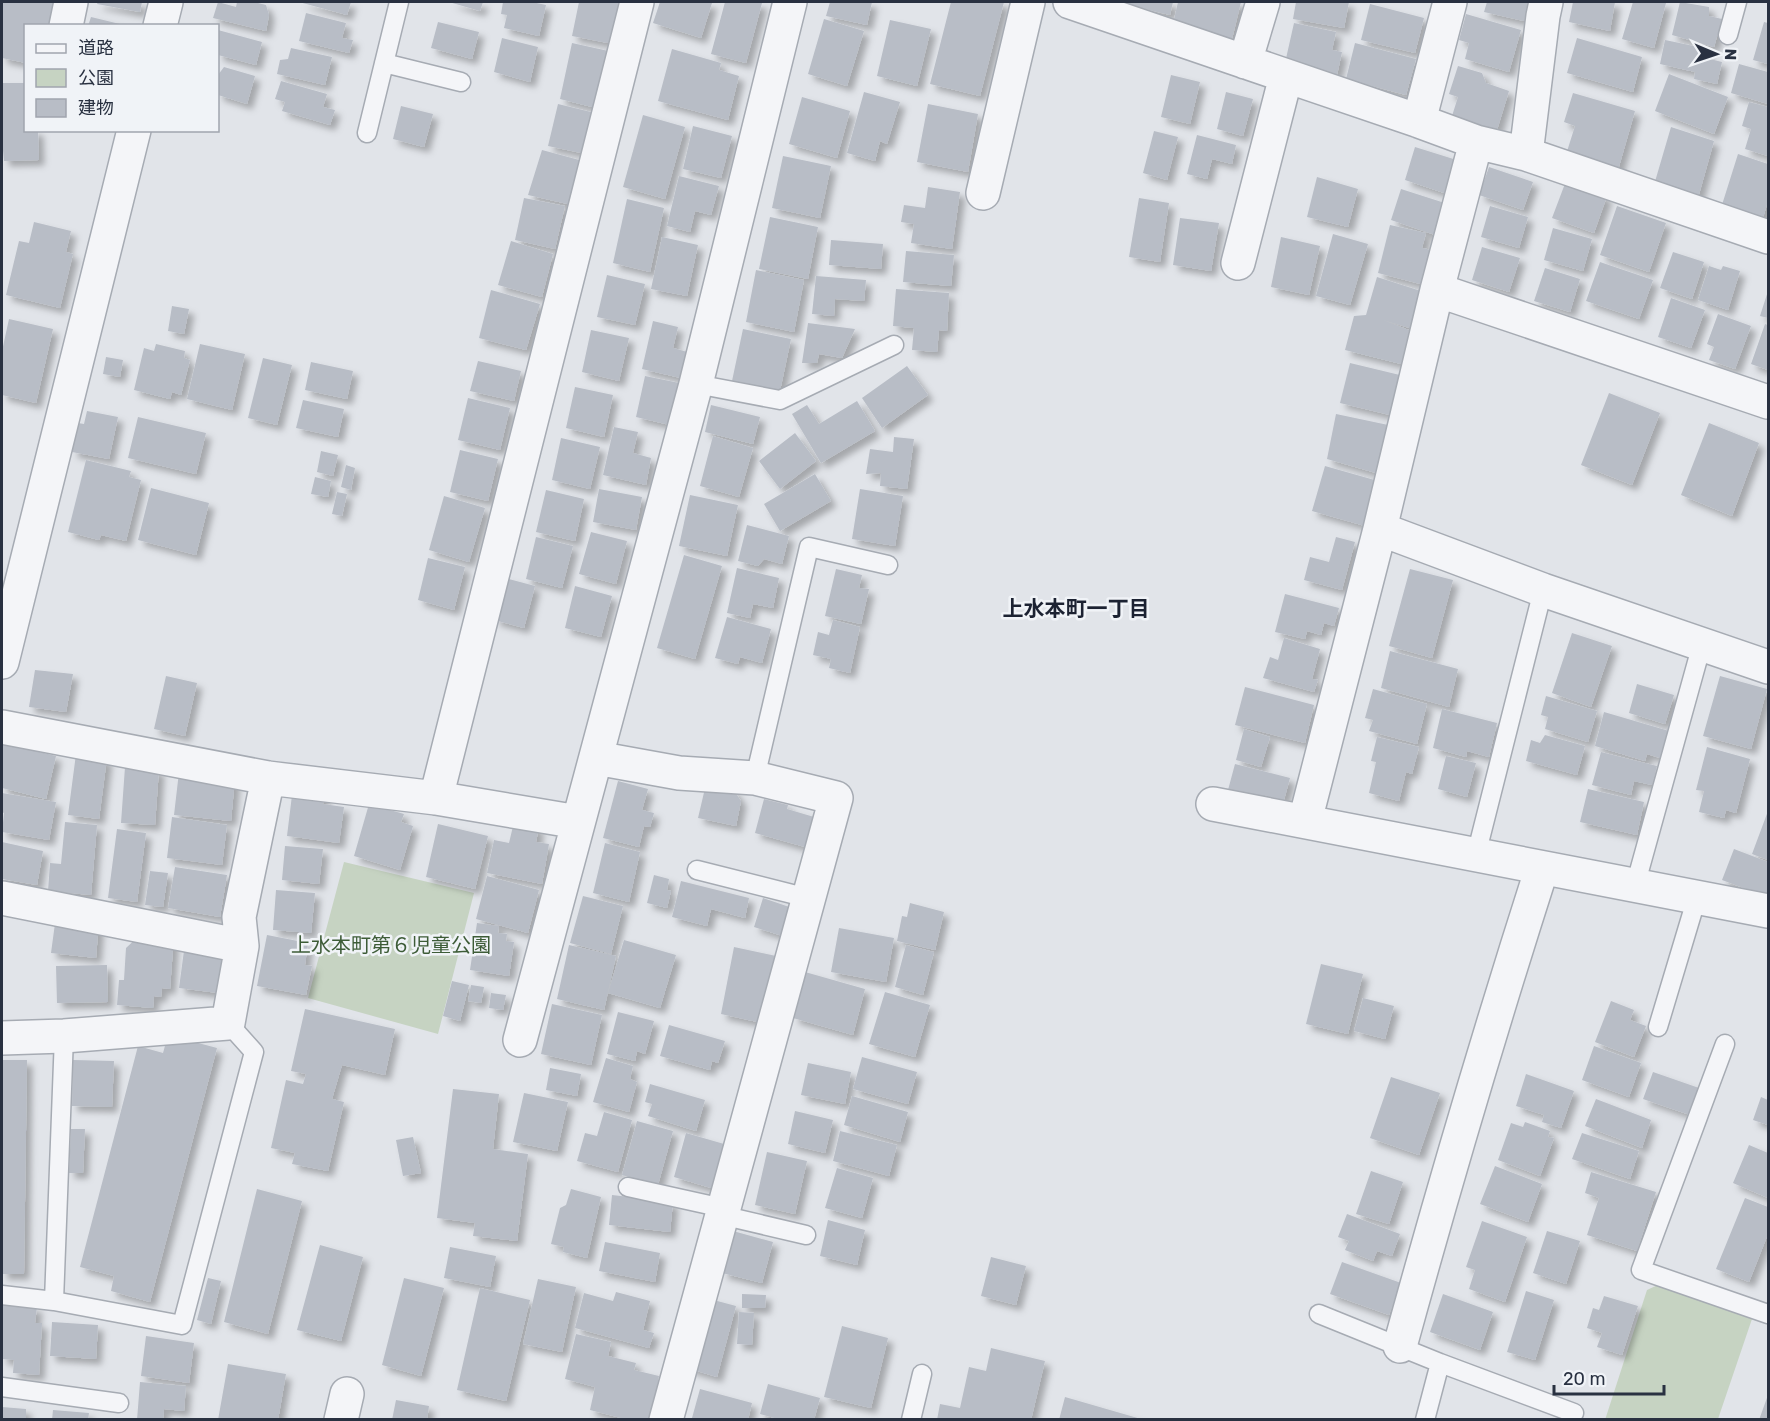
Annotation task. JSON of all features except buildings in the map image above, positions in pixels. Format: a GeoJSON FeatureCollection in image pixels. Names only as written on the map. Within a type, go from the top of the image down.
{"type":"FeatureCollection","features":[{"type":"Feature","properties":{"kind":"street"},"geometry":{"type":"LineString","coordinates":[[66,24],[71,2]]}},
{"type":"Feature","properties":{"kind":"street"},"geometry":{"type":"LineString","coordinates":[[160,24],[166,2]]}},
{"type":"Feature","properties":{"kind":"street"},"geometry":{"type":"LineString","coordinates":[[436,798],[637,2]]}},
{"type":"Feature","properties":{"kind":"street"},"geometry":{"type":"LineString","coordinates":[[520,1040],[696,384],[790,2]]}},
{"type":"Feature","properties":{"kind":"street"},"geometry":{"type":"LineString","coordinates":[[983,194],[1028,2]]}},
{"type":"Feature","properties":{"kind":"street"},"geometry":{"type":"LineString","coordinates":[[1070,2],[1476,142],[1526,154],[1768,237]]}},
{"type":"Feature","properties":{"kind":"street"},"geometry":{"type":"LineString","coordinates":[[1245,62],[1263,2]]}},
{"type":"Feature","properties":{"kind":"street"},"geometry":{"type":"LineString","coordinates":[[1419,121],[1450,2]]}},
{"type":"Feature","properties":{"kind":"street"},"geometry":{"type":"LineString","coordinates":[[1526,154],[1546,2]]}},
{"type":"Feature","properties":{"kind":"street"},"geometry":{"type":"LineString","coordinates":[[1238,263],[1286,76]]}},
{"type":"Feature","properties":{"kind":"street"},"geometry":{"type":"LineString","coordinates":[[2,662],[134,132]]}},
{"type":"Feature","properties":{"kind":"street"},"geometry":{"type":"LineString","coordinates":[[1305,821],[1476,142]]}},
{"type":"Feature","properties":{"kind":"street"},"geometry":{"type":"LineString","coordinates":[[1437,291],[1768,402]]}},
{"type":"Feature","properties":{"kind":"street"},"geometry":{"type":"LineString","coordinates":[[1380,528],[1543,590],[1768,667]]}},
{"type":"Feature","properties":{"kind":"street"},"geometry":{"type":"LineString","coordinates":[[2,727],[268,778],[436,798],[578,822]]}},
{"type":"Feature","properties":{"kind":"street"},"geometry":{"type":"LineString","coordinates":[[596,758],[679,773],[755,778],[836,798],[666,1419]]}},
{"type":"Feature","properties":{"kind":"street"},"geometry":{"type":"LineString","coordinates":[[2,1038],[64,1036],[228,1023],[242,946],[239,917],[268,778]]}},
{"type":"Feature","properties":{"kind":"street"},"geometry":{"type":"LineString","coordinates":[[1213,804],[1768,911]]}},
{"type":"Feature","properties":{"kind":"street"},"geometry":{"type":"LineString","coordinates":[[1400,1346],[1485,1046],[1542,868]]}},
{"type":"Feature","properties":{"kind":"street"},"geometry":{"type":"LineString","coordinates":[[2,898],[242,946]]}},
{"type":"Feature","properties":{"kind":"lane"},"geometry":{"type":"LineString","coordinates":[[367,133],[399,2]]}},
{"type":"Feature","properties":{"kind":"lane"},"geometry":{"type":"LineString","coordinates":[[1728,35],[1737,2]]}},
{"type":"Feature","properties":{"kind":"lane"},"geometry":{"type":"LineString","coordinates":[[384,63],[461,82]]}},
{"type":"Feature","properties":{"kind":"lane"},"geometry":{"type":"LineString","coordinates":[[696,384],[780,400],[894,345]]}},
{"type":"Feature","properties":{"kind":"lane"},"geometry":{"type":"LineString","coordinates":[[755,778],[809,547],[888,565]]}},
{"type":"Feature","properties":{"kind":"lane"},"geometry":{"type":"LineString","coordinates":[[1476,855],[1543,590]]}},
{"type":"Feature","properties":{"kind":"lane"},"geometry":{"type":"LineString","coordinates":[[1635,886],[1702,644]]}},
{"type":"Feature","properties":{"kind":"lane"},"geometry":{"type":"LineString","coordinates":[[697,870],[808,898]]}},
{"type":"Feature","properties":{"kind":"lane"},"geometry":{"type":"LineString","coordinates":[[1658,1027],[1697,897]]}},
{"type":"Feature","properties":{"kind":"lane"},"geometry":{"type":"LineString","coordinates":[[2,1295],[54,1301],[182,1325],[254,1052],[228,1023]]}},
{"type":"Feature","properties":{"kind":"lane"},"geometry":{"type":"LineString","coordinates":[[54,1301],[64,1036]]}},
{"type":"Feature","properties":{"kind":"lane"},"geometry":{"type":"LineString","coordinates":[[1725,1044],[1641,1270],[1768,1314]]}},
{"type":"Feature","properties":{"kind":"lane"},"geometry":{"type":"LineString","coordinates":[[628,1187],[806,1234]]}},
{"type":"Feature","properties":{"kind":"lane"},"geometry":{"type":"LineString","coordinates":[[1319,1314],[1440,1363],[1575,1413]]}},
{"type":"Feature","properties":{"kind":"lane"},"geometry":{"type":"LineString","coordinates":[[1425,1419],[1440,1363]]}},
{"type":"Feature","properties":{"kind":"lane"},"geometry":{"type":"LineString","coordinates":[[911,1419],[922,1374]]}},
{"type":"Feature","properties":{"kind":"lane"},"geometry":{"type":"LineString","coordinates":[[2,1387],[119,1403]]}},
{"type":"Feature","properties":{"kind":"green space","name":"上水本町第６児童公園"},"geometry":{"type":"Polygon","coordinates":[[[344,862],[474,893],[438,1034],[308,998],[344,862]]]}},
{"type":"Feature","properties":{"kind":"green space"},"geometry":{"type":"Polygon","coordinates":[[[1662,1283],[1753,1316],[1718,1419],[1605,1420],[1647,1290],[1662,1283]]]}},
{"type":"Feature","properties":{"kind":"district","name":"上水本町一丁目"},"geometry":{"type":"Point","coordinates":[1076,609]}}]}
